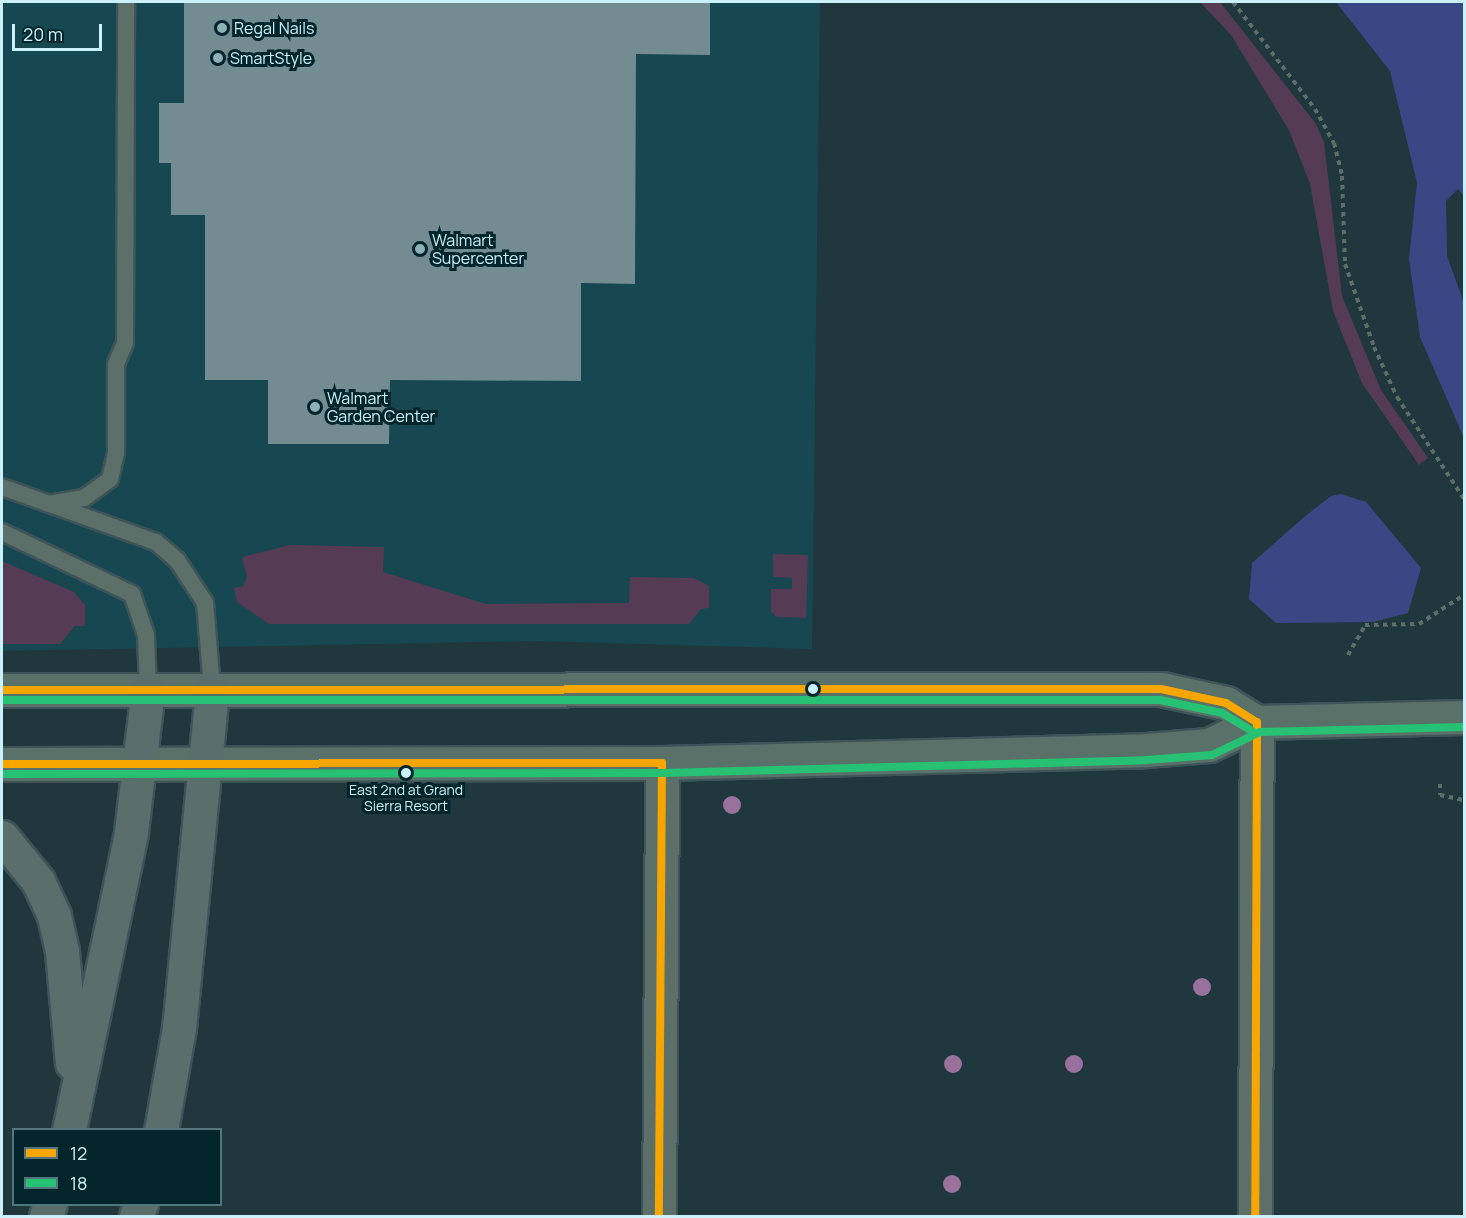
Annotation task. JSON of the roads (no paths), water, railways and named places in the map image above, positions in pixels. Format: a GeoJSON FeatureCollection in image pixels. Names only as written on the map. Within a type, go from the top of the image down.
{"type":"FeatureCollection","features":[{"type":"Feature","properties":{"kind":"highway"},"geometry":{"type":"LineString","coordinates":[[161,1128],[178,1028],[212,689]]}},
{"type":"Feature","properties":{"kind":"highway"},"geometry":{"type":"LineString","coordinates":[[71,1118],[112,932],[140,763],[148,690]]}},
{"type":"Feature","properties":{"kind":"highway"},"geometry":{"type":"LineString","coordinates":[[2,837],[38,880],[54,916],[68,1000],[71,1118]]}},
{"type":"Feature","properties":{"kind":"main road"},"geometry":{"type":"LineString","coordinates":[[2,690],[1161,689],[1226,703],[1257,722]]}},
{"type":"Feature","properties":{"kind":"main road"},"geometry":{"type":"LineString","coordinates":[[2,764],[662,764],[1146,750],[1209,745],[1257,722],[1464,717]]}},
{"type":"Feature","properties":{"kind":"street"},"geometry":{"type":"LineString","coordinates":[[1255,1216],[1257,722]]}},
{"type":"Feature","properties":{"kind":"street"},"geometry":{"type":"LineString","coordinates":[[659,1216],[662,764]]}},
{"type":"Feature","properties":{"kind":"lane"},"geometry":{"type":"LineString","coordinates":[[49,504],[84,498],[110,479],[116,453],[116,364],[125,344],[126,2]]}},
{"type":"Feature","properties":{"kind":"lane"},"geometry":{"type":"LineString","coordinates":[[2,487],[156,542],[177,560],[205,603],[212,689]]}},
{"type":"Feature","properties":{"kind":"lane"},"geometry":{"type":"LineString","coordinates":[[2,532],[132,594],[146,636],[148,690]]}},
{"type":"Feature","properties":{"kind":"water"},"geometry":{"type":"Polygon","coordinates":[[[1336,2],[1464,2],[1464,196],[1458,189],[1446,201],[1447,256],[1464,303],[1464,438],[1420,337],[1409,259],[1417,183],[1390,71],[1336,2]]]}},
{"type":"Feature","properties":{"kind":"water"},"geometry":{"type":"Polygon","coordinates":[[[1341,494],[1366,502],[1421,568],[1408,613],[1373,622],[1276,623],[1249,599],[1252,563],[1331,496],[1341,494]]]}},
{"type":"Feature","properties":{"kind":"place","name":"Regal Nails"},"geometry":{"type":"Point","coordinates":[222,28]}},
{"type":"Feature","properties":{"kind":"place","name":"SmartStyle"},"geometry":{"type":"Point","coordinates":[218,58]}},
{"type":"Feature","properties":{"kind":"place","name":"Walmart Supercenter"},"geometry":{"type":"Point","coordinates":[420,249]}},
{"type":"Feature","properties":{"kind":"place","name":"Walmart Garden Center"},"geometry":{"type":"Point","coordinates":[315,407]}},
{"type":"Feature","properties":{"kind":"place","name":"East 2nd at Grand Sierra Resort"},"geometry":{"type":"Point","coordinates":[406,773]}}]}
